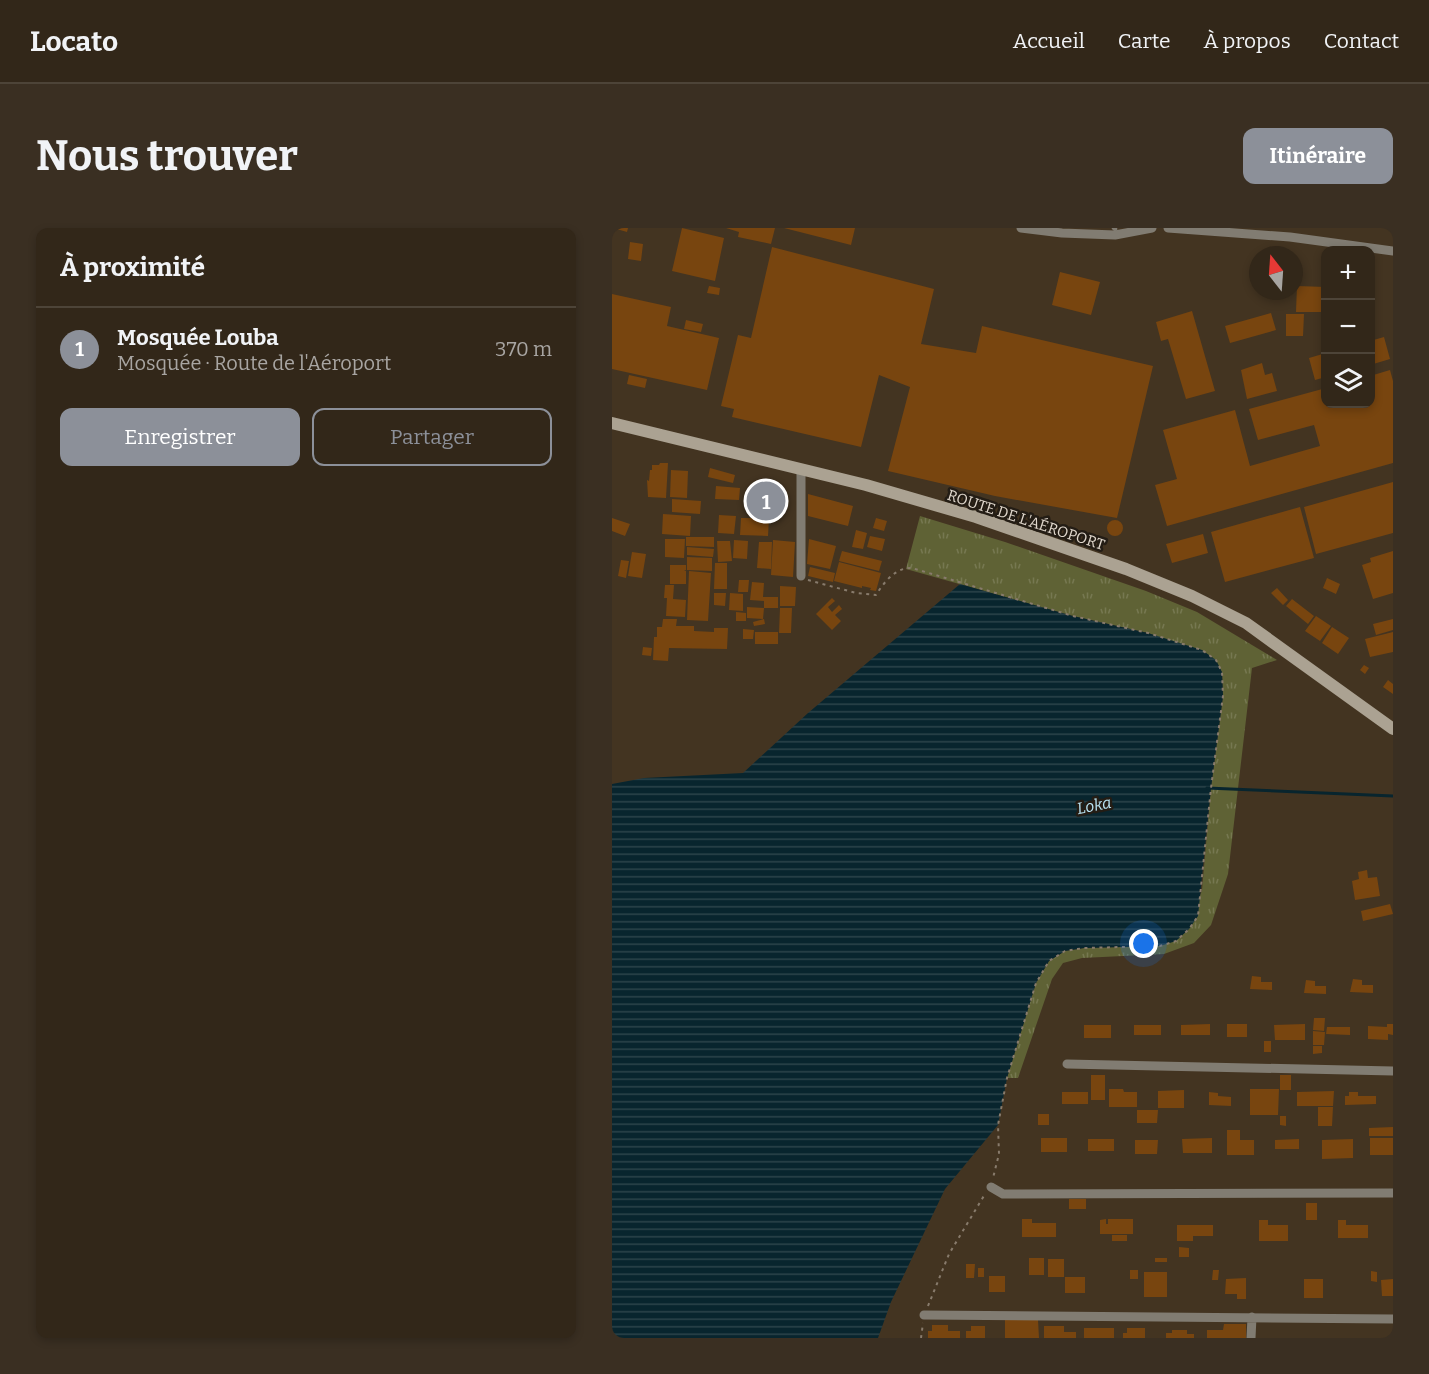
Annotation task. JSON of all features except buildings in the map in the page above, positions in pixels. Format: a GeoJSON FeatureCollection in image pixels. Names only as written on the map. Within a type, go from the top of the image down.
{"type":"FeatureCollection","features":[{"type":"Feature","properties":{"kind":"main road","name":"ROUTE DE L'AÉROPORT"},"geometry":{"type":"LineString","coordinates":[[612,423],[866,485],[976,517],[1115,565],[1192,596],[1246,623],[1393,729]]}},
{"type":"Feature","properties":{"kind":"street"},"geometry":{"type":"LineString","coordinates":[[1021,228],[1062,233],[1115,235],[1152,228]]}},
{"type":"Feature","properties":{"kind":"street"},"geometry":{"type":"LineString","coordinates":[[1168,228],[1292,232],[1393,251]]}},
{"type":"Feature","properties":{"kind":"street"},"geometry":{"type":"LineString","coordinates":[[801,469],[801,576]]}},
{"type":"Feature","properties":{"kind":"street"},"geometry":{"type":"LineString","coordinates":[[1067,1064],[1393,1071]]}},
{"type":"Feature","properties":{"kind":"street"},"geometry":{"type":"LineString","coordinates":[[991,1187],[1003,1194],[1393,1193]]}},
{"type":"Feature","properties":{"kind":"street"},"geometry":{"type":"LineString","coordinates":[[924,1315],[1393,1319]]}},
{"type":"Feature","properties":{"kind":"street"},"geometry":{"type":"LineString","coordinates":[[1251,1338],[1252,1317]]}},
{"type":"Feature","properties":{"kind":"path"},"geometry":{"type":"LineString","coordinates":[[801,576],[823,585],[876,595],[886,580],[904,568],[912,568],[1050,609],[1148,633],[1202,650],[1216,660],[1222,672],[1223,696],[1198,916],[1189,929],[1176,940],[1160,946],[1084,948],[1065,951],[1049,961],[1036,983],[1007,1078],[998,1125],[999,1154],[991,1187],[949,1254],[924,1315],[921,1338]]}},
{"type":"Feature","properties":{"kind":"green space"},"geometry":{"type":"Polygon","coordinates":[[[920,516],[1005,542],[1146,591],[1197,612],[1277,660],[1252,668],[1228,874],[1211,925],[1194,943],[1164,954],[1082,958],[1063,963],[1052,979],[1018,1078],[1007,1078],[1036,983],[1049,961],[1065,951],[1084,948],[1160,946],[1176,940],[1189,929],[1202,890],[1211,788],[1223,696],[1222,672],[1148,633],[1073,616],[906,569],[920,516]]]}},
{"type":"Feature","properties":{"kind":"water"},"geometry":{"type":"Polygon","coordinates":[[[960,584],[1073,616],[1148,633],[1202,650],[1216,660],[1222,672],[1223,696],[1198,916],[1189,929],[1176,941],[1160,946],[1084,948],[1065,951],[1049,961],[1036,983],[1007,1078],[998,1125],[945,1189],[891,1302],[878,1338],[612,1338],[612,784],[644,778],[743,773],[808,713],[960,584]]]}},
{"type":"Feature","properties":{"kind":"waterway","name":"Loka"},"geometry":{"type":"LineString","coordinates":[[1207,788],[1393,796]]}},
{"type":"Feature","properties":{"kind":"place","name":"Mosquée Louba"},"geometry":{"type":"Point","coordinates":[766,501]}}]}
